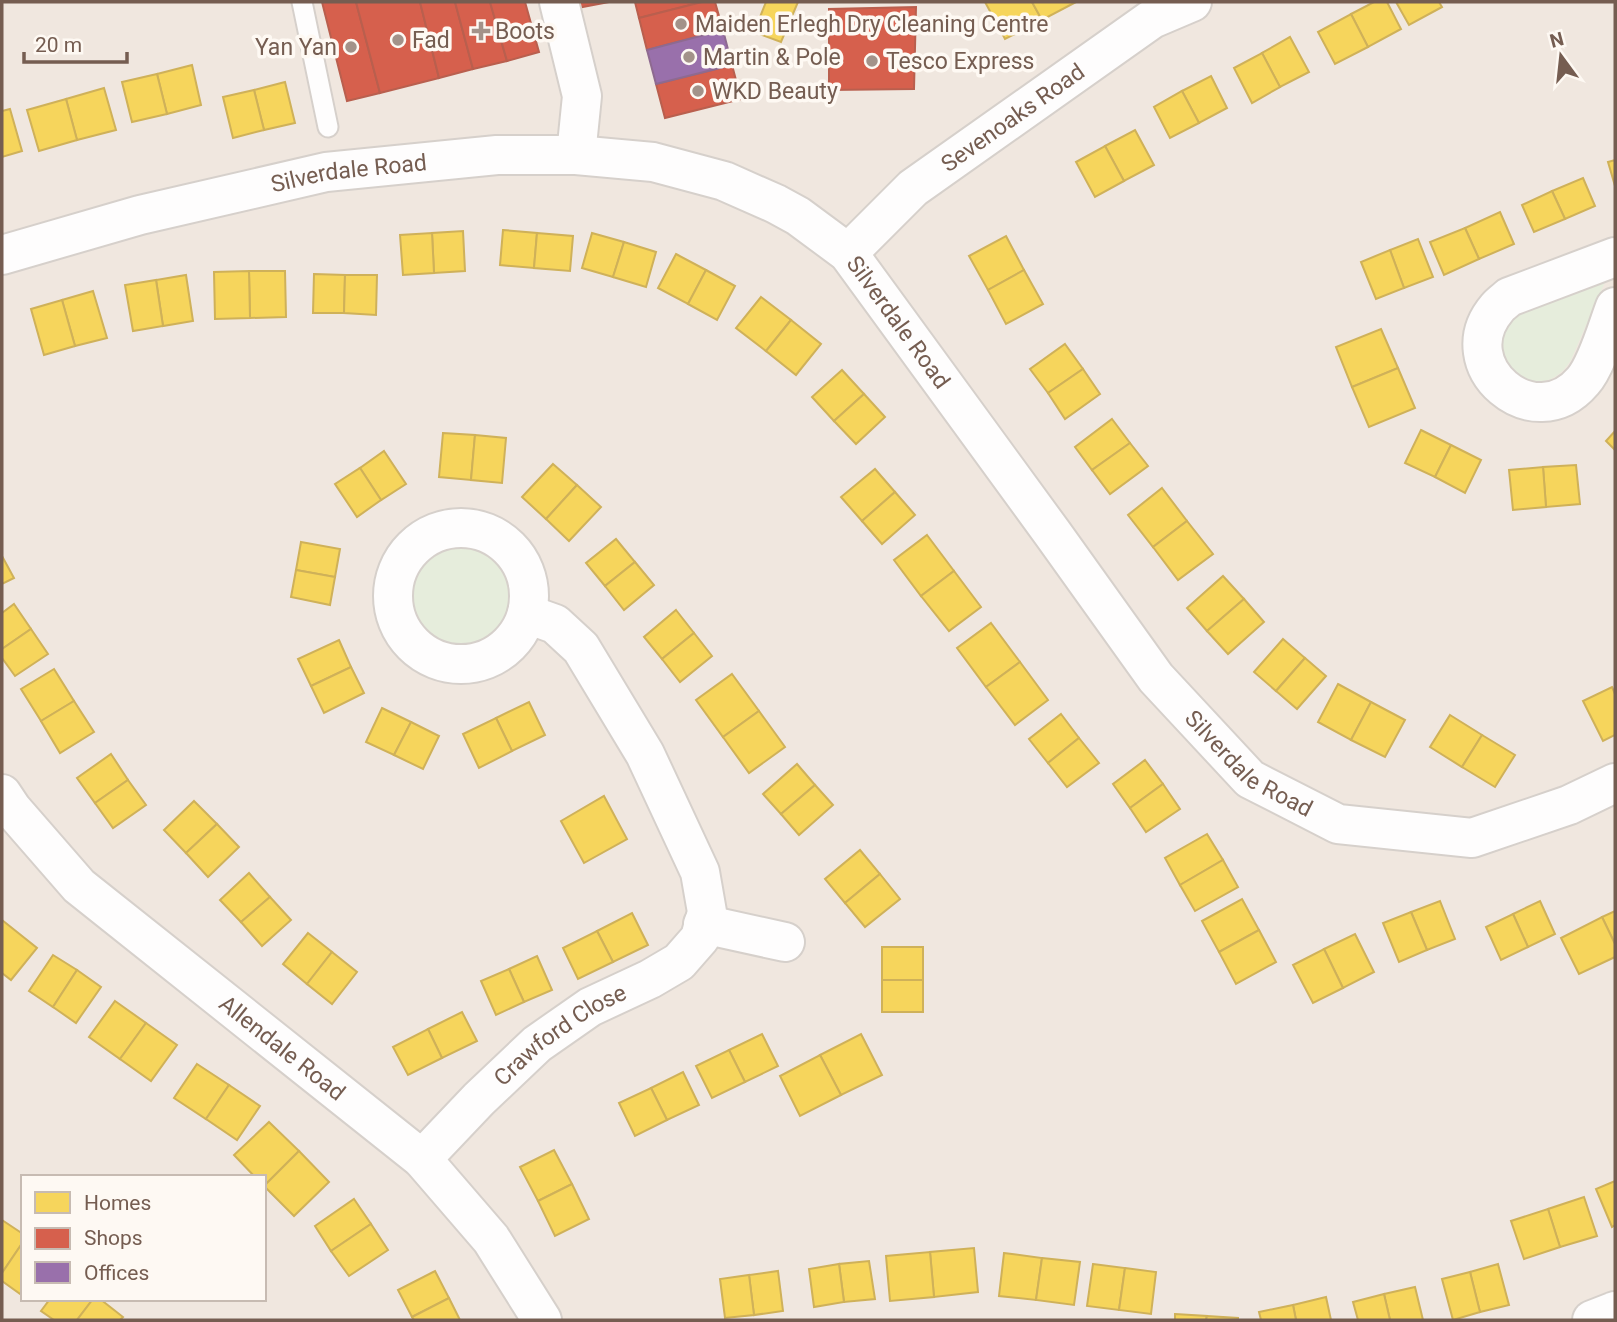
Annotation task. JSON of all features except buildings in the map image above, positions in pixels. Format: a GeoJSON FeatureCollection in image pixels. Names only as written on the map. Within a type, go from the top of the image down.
{"type":"FeatureCollection","features":[{"type":"Feature","properties":{"kind":"street"},"geometry":{"type":"LineString","coordinates":[[559,2],[582,96],[576,155]]}},
{"type":"Feature","properties":{"kind":"street","name":"Sevenoaks Road"},"geometry":{"type":"LineString","coordinates":[[848,253],[913,188],[1152,19],[1192,2]]}},
{"type":"Feature","properties":{"kind":"street","name":"Silverdale Road"},"geometry":{"type":"LineString","coordinates":[[2,254],[140,215],[326,172],[497,155],[576,155],[653,162],[724,181],[798,216],[848,253],[1156,678],[1250,779],[1338,824],[1472,838],[1569,805],[1615,783]]}},
{"type":"Feature","properties":{"kind":"street"},"geometry":{"type":"LineString","coordinates":[[1615,257],[1509,297],[1488,321],[1483,336],[1487,368],[1497,383],[1511,395],[1524,400],[1554,400],[1570,393],[1583,381],[1592,364],[1615,307]]}},
{"type":"Feature","properties":{"kind":"street"},"geometry":{"type":"LineString","coordinates":[[527,614],[555,624],[581,648],[645,754],[700,872],[706,912],[704,924],[785,942]]}},
{"type":"Feature","properties":{"kind":"street","name":"Allendale Road"},"geometry":{"type":"LineString","coordinates":[[2,794],[79,886],[422,1159],[491,1239],[542,1320]]}},
{"type":"Feature","properties":{"kind":"street","name":"Crawford Close"},"geometry":{"type":"LineString","coordinates":[[422,1159],[537,1044],[590,1007],[679,962],[700,938],[704,924]]}},
{"type":"Feature","properties":{"kind":"street"},"geometry":{"type":"LineString","coordinates":[[1592,1320],[1615,1311]]}},
{"type":"Feature","properties":{"kind":"lane"},"geometry":{"type":"LineString","coordinates":[[302,2],[328,127]]}},
{"type":"Feature","properties":{"kind":"shaded area"},"geometry":{"type":"Polygon","coordinates":[[[2,2],[1615,2],[1615,1320],[2,1320],[2,2]]]}},
{"type":"Feature","properties":{"kind":"green space"},"geometry":{"type":"Polygon","coordinates":[[[1608,275],[1571,360],[1557,376],[1541,382],[1526,380],[1513,372],[1505,359],[1502,344],[1507,328],[1522,313],[1608,275]]]}},
{"type":"Feature","properties":{"kind":"green space"},"geometry":{"type":"Polygon","coordinates":[[[463,537],[486,541],[505,554],[518,573],[522,596],[518,619],[505,638],[486,651],[463,655],[440,651],[421,638],[408,619],[404,596],[408,573],[421,554],[440,541],[463,537]]]}},
{"type":"Feature","properties":{"kind":"place","name":"Maiden Erlegh Dry Cleaning Centre"},"geometry":{"type":"Point","coordinates":[681,24]}},
{"type":"Feature","properties":{"kind":"place","name":"Boots"},"geometry":{"type":"Point","coordinates":[481,31]}},
{"type":"Feature","properties":{"kind":"place","name":"Fad"},"geometry":{"type":"Point","coordinates":[398,40]}},
{"type":"Feature","properties":{"kind":"place","name":"Yan Yan"},"geometry":{"type":"Point","coordinates":[351,47]}},
{"type":"Feature","properties":{"kind":"place","name":"Martin & Pole"},"geometry":{"type":"Point","coordinates":[689,57]}},
{"type":"Feature","properties":{"kind":"place","name":"Tesco Express"},"geometry":{"type":"Point","coordinates":[872,61]}},
{"type":"Feature","properties":{"kind":"place","name":"WKD Beauty"},"geometry":{"type":"Point","coordinates":[698,91]}}]}
